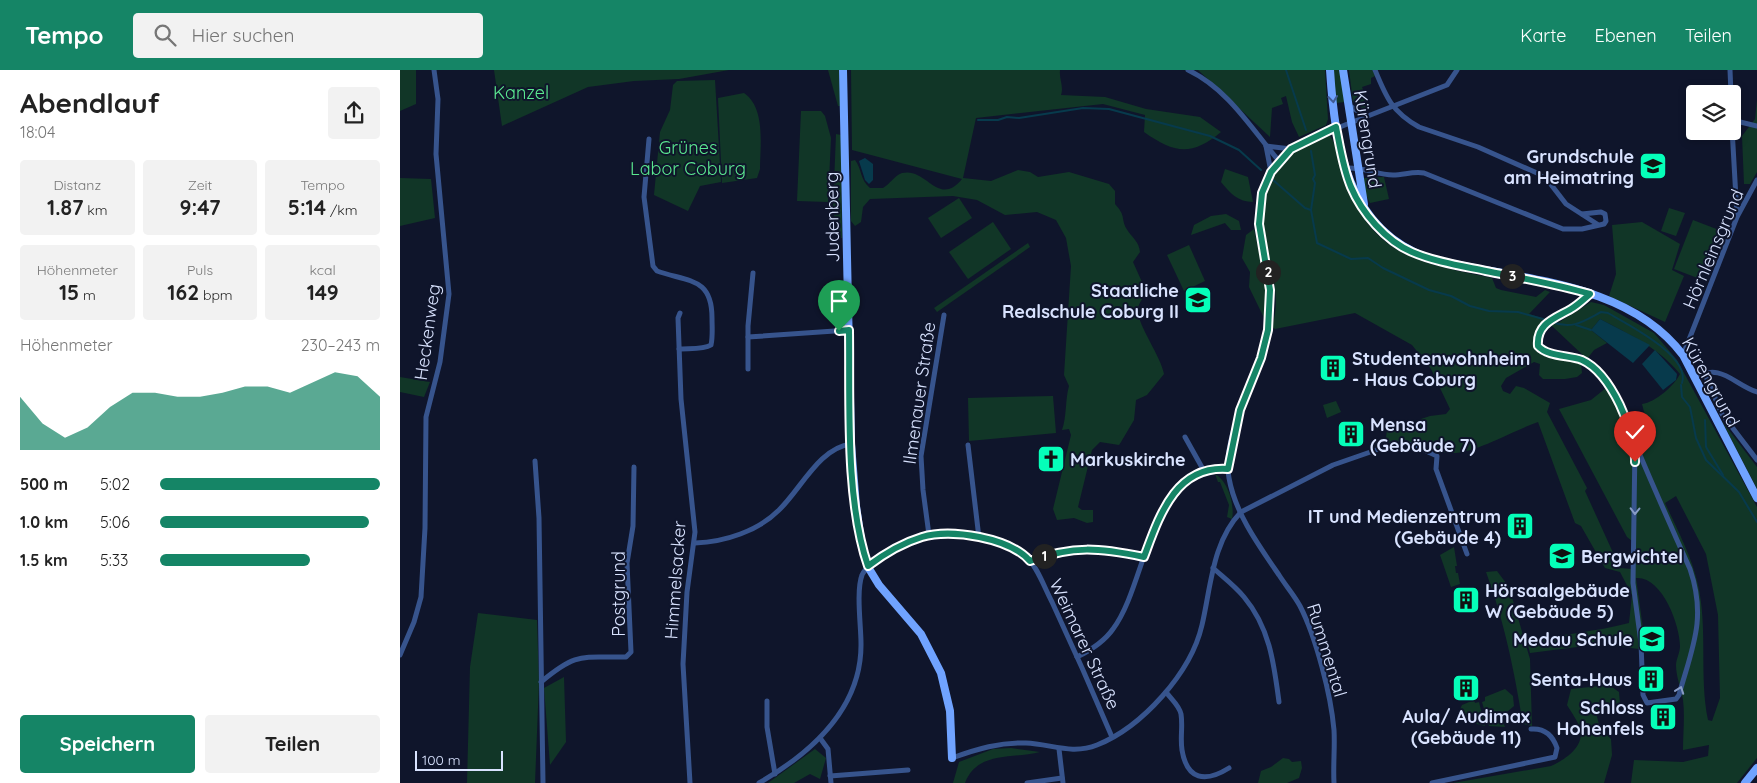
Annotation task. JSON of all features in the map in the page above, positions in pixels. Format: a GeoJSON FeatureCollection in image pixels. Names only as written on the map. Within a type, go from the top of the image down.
{"type":"FeatureCollection","features":[{"type":"Feature","properties":{"kind":"main road","name":"Judenberg"},"geometry":{"type":"LineString","coordinates":[[843,70],[851,444],[856,506],[862,547],[868,566],[890,599],[921,634],[938,667],[945,684],[950,711],[952,758]]}},
{"type":"Feature","properties":{"kind":"main road","name":"Kürengrund"},"geometry":{"type":"LineString","coordinates":[[1330,70],[1336,127],[1351,187],[1367,213],[1386,235],[1411,252],[1458,266],[1590,294],[1633,311],[1647,319],[1666,334],[1683,355],[1757,498]]}},
{"type":"Feature","properties":{"kind":"main road","name":"Kürengrund"},"geometry":{"type":"LineString","coordinates":[[1343,70],[1362,200],[1367,213]]}},
{"type":"Feature","properties":{"kind":"main road"},"geometry":{"type":"LineString","coordinates":[[1745,783],[1757,768]]}},
{"type":"Feature","properties":{"kind":"street","name":"Heckenweg"},"geometry":{"type":"LineString","coordinates":[[400,655],[414,622],[420,597],[425,528],[426,417],[440,362],[449,294],[436,154],[438,99],[434,70]]}},
{"type":"Feature","properties":{"kind":"street"},"geometry":{"type":"LineString","coordinates":[[1188,70],[1202,78],[1230,101],[1266,146],[1281,159]]}},
{"type":"Feature","properties":{"kind":"street"},"geometry":{"type":"LineString","coordinates":[[1375,70],[1392,106],[1406,120],[1418,127],[1486,150],[1537,173],[1548,182],[1566,204],[1597,224]]}},
{"type":"Feature","properties":{"kind":"street"},"geometry":{"type":"LineString","coordinates":[[1077,657],[1095,647],[1114,629],[1126,606],[1158,520],[1172,495],[1184,482],[1204,471],[1216,468],[1228,469],[1240,410],[1261,358],[1268,330],[1270,290],[1259,218],[1262,193],[1271,172],[1291,149],[1343,123],[1447,85],[1457,70]]}},
{"type":"Feature","properties":{"kind":"street"},"geometry":{"type":"LineString","coordinates":[[1730,70],[1731,85]]}},
{"type":"Feature","properties":{"kind":"street"},"geometry":{"type":"LineString","coordinates":[[1348,105],[1366,116]]}},
{"type":"Feature","properties":{"kind":"street"},"geometry":{"type":"LineString","coordinates":[[1741,122],[1757,126]]}},
{"type":"Feature","properties":{"kind":"street"},"geometry":{"type":"LineString","coordinates":[[649,139],[644,197],[653,266],[657,271],[700,285],[709,293],[712,306],[711,345],[705,348],[694,346],[679,349]]}},
{"type":"Feature","properties":{"kind":"street"},"geometry":{"type":"LineString","coordinates":[[1733,140],[1737,217]]}},
{"type":"Feature","properties":{"kind":"street"},"geometry":{"type":"LineString","coordinates":[[1266,146],[1291,149]]}},
{"type":"Feature","properties":{"kind":"street"},"geometry":{"type":"LineString","coordinates":[[1266,146],[1271,172]]}},
{"type":"Feature","properties":{"kind":"street"},"geometry":{"type":"LineString","coordinates":[[1346,168],[1357,167],[1390,175],[1409,171],[1424,172],[1563,230],[1582,229],[1605,223],[1605,214],[1598,211],[1582,214]]}},
{"type":"Feature","properties":{"kind":"street","name":"Hörnleinsgrund"},"geometry":{"type":"LineString","coordinates":[[1683,355],[1737,217],[1757,180]]}},
{"type":"Feature","properties":{"kind":"street"},"geometry":{"type":"LineString","coordinates":[[748,369],[748,337],[753,273]]}},
{"type":"Feature","properties":{"kind":"street"},"geometry":{"type":"LineString","coordinates":[[1590,294],[1573,308],[1546,322],[1540,334],[1538,346],[1547,352],[1582,360],[1595,369],[1618,403],[1690,570],[1697,593],[1699,612],[1697,631],[1679,696],[1676,699],[1647,702],[1643,695],[1641,643],[1634,583],[1635,445]]}},
{"type":"Feature","properties":{"kind":"street","name":"Himmelsacker"},"geometry":{"type":"LineString","coordinates":[[680,313],[678,318],[681,399],[694,517],[695,543],[687,592],[683,664],[690,783]]}},
{"type":"Feature","properties":{"kind":"street","name":"Ilmenauer Straße"},"geometry":{"type":"LineString","coordinates":[[929,535],[923,490],[922,450],[944,316]]}},
{"type":"Feature","properties":{"kind":"street"},"geometry":{"type":"LineString","coordinates":[[748,337],[849,330]]}},
{"type":"Feature","properties":{"kind":"street"},"geometry":{"type":"LineString","coordinates":[[1694,378],[1704,372],[1722,374],[1745,388],[1757,392]]}},
{"type":"Feature","properties":{"kind":"street"},"geometry":{"type":"LineString","coordinates":[[1704,372],[1722,414],[1757,460]]}},
{"type":"Feature","properties":{"kind":"street"},"geometry":{"type":"LineString","coordinates":[[1185,437],[1204,471]]}},
{"type":"Feature","properties":{"kind":"street"},"geometry":{"type":"LineString","coordinates":[[952,758],[986,746],[1005,744],[1030,743],[1060,749],[1088,748],[1112,737],[1147,711],[1166,692],[1185,667],[1197,641],[1213,568],[1227,528],[1241,512],[1343,460],[1404,443],[1437,456],[1436,469],[1467,554]]}},
{"type":"Feature","properties":{"kind":"street"},"geometry":{"type":"LineString","coordinates":[[695,543],[734,536],[762,523],[780,509],[833,450],[851,444]]}},
{"type":"Feature","properties":{"kind":"street"},"geometry":{"type":"LineString","coordinates":[[968,445],[979,538]]}},
{"type":"Feature","properties":{"kind":"street"},"geometry":{"type":"LineString","coordinates":[[534,461],[538,518],[543,783]]}},
{"type":"Feature","properties":{"kind":"street","name":"Postgrund"},"geometry":{"type":"LineString","coordinates":[[541,682],[557,668],[572,660],[592,655],[626,657],[631,652],[627,563],[634,526],[634,467]]}},
{"type":"Feature","properties":{"kind":"street","name":"Rummental"},"geometry":{"type":"LineString","coordinates":[[1228,469],[1230,484],[1241,512],[1280,576],[1295,596],[1306,620],[1320,665],[1332,716],[1334,783]]}},
{"type":"Feature","properties":{"kind":"street","name":"Weimarer Straße"},"geometry":{"type":"LineString","coordinates":[[868,566],[904,544],[929,535],[954,534],[1000,542],[1014,547],[1030,561],[1077,657],[1112,737]]}},
{"type":"Feature","properties":{"kind":"street"},"geometry":{"type":"LineString","coordinates":[[1030,561],[1067,550],[1105,550],[1144,557]]}},
{"type":"Feature","properties":{"kind":"street"},"geometry":{"type":"LineString","coordinates":[[759,783],[775,774],[820,738],[845,704],[856,679],[861,647],[860,584],[868,566]]}},
{"type":"Feature","properties":{"kind":"street"},"geometry":{"type":"LineString","coordinates":[[1213,568],[1242,595],[1260,621],[1273,653],[1280,702]]}},
{"type":"Feature","properties":{"kind":"street"},"geometry":{"type":"LineString","coordinates":[[1166,692],[1179,709],[1182,750],[1189,770],[1196,776],[1205,778],[1229,768]]}},
{"type":"Feature","properties":{"kind":"street"},"geometry":{"type":"LineString","coordinates":[[767,701],[767,727],[775,774]]}},
{"type":"Feature","properties":{"kind":"street"},"geometry":{"type":"LineString","coordinates":[[1432,783],[1538,762],[1554,757],[1557,748],[1551,736],[1540,729],[1531,729]]}},
{"type":"Feature","properties":{"kind":"street"},"geometry":{"type":"LineString","coordinates":[[820,738],[828,749],[831,783]]}},
{"type":"Feature","properties":{"kind":"street"},"geometry":{"type":"LineString","coordinates":[[1027,783],[1063,780],[1060,749]]}},
{"type":"Feature","properties":{"kind":"street"},"geometry":{"type":"LineString","coordinates":[[830,776],[908,770]]}},
{"type":"Feature","properties":{"kind":"green space"},"geometry":{"type":"Polygon","coordinates":[[[400,70],[416,70],[416,104],[400,111],[400,70]]]}},
{"type":"Feature","properties":{"kind":"green space","name":"Kanzel"},"geometry":{"type":"Polygon","coordinates":[[[494,70],[729,70],[679,79],[634,81],[588,87],[502,126],[494,70]]]}},
{"type":"Feature","properties":{"kind":"green space"},"geometry":{"type":"Polygon","coordinates":[[[828,70],[839,70],[842,106],[838,106],[828,70]]]}},
{"type":"Feature","properties":{"kind":"green space"},"geometry":{"type":"Polygon","coordinates":[[[851,70],[1060,70],[1061,95],[1105,97],[1146,109],[1200,117],[1221,132],[1210,140],[1191,149],[1174,148],[1144,132],[1145,115],[1103,104],[976,118],[963,178],[991,181],[1018,170],[1030,172],[1038,177],[1069,172],[1109,184],[1115,191],[1115,204],[1122,214],[1126,228],[1137,242],[1139,248],[1140,252],[1133,262],[1146,291],[1138,307],[1138,315],[1164,374],[1147,395],[1136,400],[1134,420],[1119,445],[1100,442],[1092,450],[1078,507],[1082,510],[1093,510],[1093,522],[1087,523],[1074,518],[1057,520],[1053,509],[1071,435],[1069,429],[1062,430],[1069,386],[1064,375],[1071,266],[1066,238],[1056,220],[1037,212],[1005,215],[977,200],[953,196],[870,199],[863,207],[861,222],[855,226],[851,221],[851,161],[855,160],[864,182],[870,188],[883,188],[902,173],[919,175],[932,185],[946,189],[954,187],[962,179],[852,150],[851,70]]]}},
{"type":"Feature","properties":{"kind":"green space"},"geometry":{"type":"Polygon","coordinates":[[[1198,70],[1325,70],[1328,119],[1326,125],[1299,137],[1292,122],[1286,96],[1281,98],[1283,104],[1272,108],[1270,137],[1198,70]]]}},
{"type":"Feature","properties":{"kind":"green space"},"geometry":{"type":"Polygon","coordinates":[[[1333,70],[1341,70],[1345,102],[1336,103],[1333,70]]]}},
{"type":"Feature","properties":{"kind":"green space"},"geometry":{"type":"Polygon","coordinates":[[[1349,70],[1373,70],[1375,76],[1371,78],[1371,84],[1362,87],[1370,108],[1362,108],[1353,102],[1349,70]]]}},
{"type":"Feature","properties":{"kind":"green space","name":"Grünes Labor Coburg"},"geometry":{"type":"Polygon","coordinates":[[[715,80],[721,182],[700,186],[688,211],[654,195],[660,132],[670,110],[673,85],[677,81],[715,80]]]}},
{"type":"Feature","properties":{"kind":"green space"},"geometry":{"type":"Polygon","coordinates":[[[744,93],[756,108],[759,118],[761,139],[760,169],[757,178],[722,183],[718,98],[744,93]]]}},
{"type":"Feature","properties":{"kind":"green space"},"geometry":{"type":"Polygon","coordinates":[[[1757,100],[1757,172],[1750,184],[1744,184],[1742,136],[1755,119],[1757,100]]]}},
{"type":"Feature","properties":{"kind":"green space"},"geometry":{"type":"Polygon","coordinates":[[[801,111],[821,111],[825,116],[831,138],[828,202],[797,201],[801,111]]]}},
{"type":"Feature","properties":{"kind":"green space"},"geometry":{"type":"Polygon","coordinates":[[[836,134],[841,135],[842,238],[838,238],[833,209],[836,134]]]}},
{"type":"Feature","properties":{"kind":"green space"},"geometry":{"type":"Polygon","coordinates":[[[1330,136],[1333,141],[1346,187],[1359,211],[1373,229],[1388,243],[1405,254],[1444,268],[1492,278],[1496,288],[1501,290],[1536,297],[1545,290],[1550,292],[1529,314],[1558,323],[1591,302],[1604,305],[1654,333],[1677,360],[1757,507],[1757,758],[1737,783],[1631,783],[1634,760],[1683,762],[1708,756],[1709,745],[1683,750],[1684,706],[1676,665],[1680,649],[1677,626],[1668,603],[1654,585],[1645,579],[1636,578],[1646,650],[1601,644],[1530,653],[1527,642],[1629,623],[1632,595],[1620,572],[1605,568],[1581,526],[1575,523],[1538,422],[1462,452],[1442,452],[1404,442],[1385,444],[1387,430],[1394,422],[1409,423],[1430,416],[1446,414],[1450,409],[1431,369],[1412,345],[1355,313],[1275,329],[1272,327],[1276,308],[1275,290],[1265,235],[1265,198],[1272,180],[1288,157],[1308,142],[1330,136]],[[1600,319],[1591,330],[1607,343],[1594,350],[1587,359],[1552,326],[1540,331],[1535,336],[1535,348],[1541,353],[1581,363],[1582,373],[1577,377],[1543,379],[1539,375],[1540,364],[1534,362],[1506,378],[1501,386],[1503,391],[1510,394],[1516,386],[1524,388],[1550,403],[1547,412],[1587,488],[1585,491],[1620,568],[1632,569],[1632,541],[1627,537],[1559,409],[1591,400],[1611,384],[1631,418],[1634,435],[1649,431],[1642,404],[1664,393],[1680,374],[1653,349],[1600,319]],[[1676,496],[1665,503],[1688,554],[1698,585],[1703,618],[1705,703],[1708,720],[1712,721],[1720,698],[1718,615],[1706,554],[1676,496]]]}},
{"type":"Feature","properties":{"kind":"green space"},"geometry":{"type":"Polygon","coordinates":[[[1225,169],[1248,177],[1253,202],[1239,199],[1224,186],[1221,182],[1225,169]]]}},
{"type":"Feature","properties":{"kind":"green space"},"geometry":{"type":"Polygon","coordinates":[[[1384,177],[1389,199],[1370,203],[1364,191],[1362,178],[1384,177]]]}},
{"type":"Feature","properties":{"kind":"green space"},"geometry":{"type":"Polygon","coordinates":[[[400,178],[431,179],[435,218],[400,226],[400,178]]]}},
{"type":"Feature","properties":{"kind":"green space"},"geometry":{"type":"Polygon","coordinates":[[[959,198],[972,218],[941,238],[928,218],[959,198]]]}},
{"type":"Feature","properties":{"kind":"green space"},"geometry":{"type":"Polygon","coordinates":[[[1669,208],[1685,213],[1676,236],[1661,231],[1669,208]]]}},
{"type":"Feature","properties":{"kind":"green space"},"geometry":{"type":"Polygon","coordinates":[[[1226,214],[1239,221],[1241,230],[1231,230],[1225,223],[1191,235],[1194,225],[1211,216],[1226,214]]]}},
{"type":"Feature","properties":{"kind":"green space"},"geometry":{"type":"Polygon","coordinates":[[[1693,220],[1719,230],[1700,279],[1674,269],[1693,220]]]}},
{"type":"Feature","properties":{"kind":"green space"},"geometry":{"type":"Polygon","coordinates":[[[993,222],[1011,249],[968,279],[949,252],[993,222]]]}},
{"type":"Feature","properties":{"kind":"green space"},"geometry":{"type":"Polygon","coordinates":[[[1642,222],[1680,244],[1672,270],[1684,276],[1665,322],[1609,296],[1616,274],[1612,225],[1642,222]]]}},
{"type":"Feature","properties":{"kind":"green space"},"geometry":{"type":"Polygon","coordinates":[[[1254,229],[1266,285],[1265,320],[1249,287],[1250,272],[1242,258],[1246,235],[1254,229]]]}},
{"type":"Feature","properties":{"kind":"green space"},"geometry":{"type":"Polygon","coordinates":[[[1028,243],[1030,247],[937,312],[934,308],[1028,243]]]}},
{"type":"Feature","properties":{"kind":"green space"},"geometry":{"type":"Polygon","coordinates":[[[1189,245],[1205,281],[1184,291],[1167,255],[1189,245]]]}},
{"type":"Feature","properties":{"kind":"green space"},"geometry":{"type":"Polygon","coordinates":[[[400,377],[430,382],[424,397],[400,392],[400,377]]]}},
{"type":"Feature","properties":{"kind":"green space"},"geometry":{"type":"Polygon","coordinates":[[[1053,396],[1056,433],[969,441],[968,398],[1053,396]]]}},
{"type":"Feature","properties":{"kind":"green space"},"geometry":{"type":"Polygon","coordinates":[[[1336,401],[1341,412],[1327,418],[1323,405],[1336,401]]]}},
{"type":"Feature","properties":{"kind":"green space"},"geometry":{"type":"Polygon","coordinates":[[[1722,421],[1757,467],[1757,489],[1722,421]]]}},
{"type":"Feature","properties":{"kind":"green space"},"geometry":{"type":"Polygon","coordinates":[[[1215,474],[1224,482],[1230,494],[1232,519],[1227,517],[1229,505],[1215,474]]]}},
{"type":"Feature","properties":{"kind":"green space"},"geometry":{"type":"Polygon","coordinates":[[[1454,547],[1457,566],[1455,566],[1456,573],[1458,573],[1460,584],[1451,587],[1440,555],[1454,547]]]}},
{"type":"Feature","properties":{"kind":"green space"},"geometry":{"type":"Polygon","coordinates":[[[1497,571],[1509,587],[1530,659],[1532,726],[1523,724],[1499,610],[1486,572],[1497,571]]]}},
{"type":"Feature","properties":{"kind":"green space"},"geometry":{"type":"Polygon","coordinates":[[[478,613],[537,620],[539,682],[535,783],[467,783],[470,667],[478,613]]]}},
{"type":"Feature","properties":{"kind":"green space"},"geometry":{"type":"Polygon","coordinates":[[[564,677],[566,742],[550,765],[544,688],[564,677]]]}},
{"type":"Feature","properties":{"kind":"green space"},"geometry":{"type":"Polygon","coordinates":[[[1609,685],[1619,692],[1620,704],[1606,704],[1596,713],[1600,728],[1611,739],[1612,755],[1604,783],[1453,783],[1551,766],[1562,760],[1576,747],[1581,736],[1578,723],[1567,705],[1571,689],[1609,685]]]}},
{"type":"Feature","properties":{"kind":"green space"},"geometry":{"type":"Polygon","coordinates":[[[1505,689],[1513,696],[1514,706],[1501,717],[1505,727],[1489,726],[1482,702],[1485,701],[1485,697],[1505,689]]]}},
{"type":"Feature","properties":{"kind":"green space"},"geometry":{"type":"Polygon","coordinates":[[[1474,700],[1475,703],[1479,702],[1485,726],[1465,721],[1458,714],[1462,705],[1474,700]]]}},
{"type":"Feature","properties":{"kind":"green space"},"geometry":{"type":"Polygon","coordinates":[[[1011,748],[1040,752],[987,761],[971,773],[965,783],[953,783],[959,762],[993,749],[1011,748]]]}},
{"type":"Feature","properties":{"kind":"green space"},"geometry":{"type":"Polygon","coordinates":[[[815,749],[826,758],[820,779],[810,774],[794,783],[768,783],[815,749]]]}},
{"type":"Feature","properties":{"kind":"green space"},"geometry":{"type":"Polygon","coordinates":[[[1283,758],[1289,759],[1292,762],[1301,761],[1302,768],[1299,778],[1287,783],[1258,783],[1261,771],[1271,767],[1283,758]]]}},
{"type":"Feature","properties":{"kind":"water"},"geometry":{"type":"Polygon","coordinates":[[[865,158],[873,164],[873,180],[869,184],[865,180],[859,161],[865,158]]]}},
{"type":"Feature","properties":{"kind":"water"},"geometry":{"type":"Polygon","coordinates":[[[1600,319],[1650,345],[1633,363],[1591,330],[1600,319]]]}},
{"type":"Feature","properties":{"kind":"water"},"geometry":{"type":"Polygon","coordinates":[[[1655,350],[1677,374],[1676,380],[1663,390],[1642,364],[1655,350]]]}},
{"type":"Feature","properties":{"kind":"waterway"},"geometry":{"type":"LineString","coordinates":[[1286,70],[1306,130]]}},
{"type":"Feature","properties":{"kind":"waterway"},"geometry":{"type":"LineString","coordinates":[[978,120],[998,120],[1007,117],[1019,118],[1083,108],[1109,109],[1210,136],[1239,150],[1261,170]]}},
{"type":"Feature","properties":{"kind":"waterway"},"geometry":{"type":"LineString","coordinates":[[1311,151],[1315,175],[1313,179],[1315,183],[1311,210],[1317,243],[1351,259],[1368,258],[1383,268],[1429,290],[1451,296],[1470,306],[1489,311],[1518,312],[1543,319]]}},
{"type":"Feature","properties":{"kind":"waterway"},"geometry":{"type":"LineString","coordinates":[[1273,180],[1305,208],[1311,210]]}},
{"type":"Feature","properties":{"kind":"waterway"},"geometry":{"type":"LineString","coordinates":[[1552,322],[1572,325],[1601,312],[1608,313],[1656,342],[1668,352],[1677,362],[1682,373],[1682,383]]}},
{"type":"Feature","properties":{"kind":"waterway"},"geometry":{"type":"LineString","coordinates":[[1576,325],[1591,330]]}},
{"type":"Feature","properties":{"kind":"waterway"},"geometry":{"type":"LineString","coordinates":[[1681,385],[1682,397],[1690,407],[1696,438],[1706,460],[1739,492],[1757,522]]}},
{"type":"Feature","properties":{"kind":"waterway"},"geometry":{"type":"LineString","coordinates":[[1705,420],[1706,447],[1723,475]]}},
{"type":"Feature","properties":{"kind":"place","name":"Grundschule am Heimatring"},"geometry":{"type":"Point","coordinates":[1653,166]}},
{"type":"Feature","properties":{"kind":"place","name":"Staatliche Realschule Coburg II"},"geometry":{"type":"Point","coordinates":[1198,300]}},
{"type":"Feature","properties":{"kind":"place","name":"Studentenwohnheim - Haus Coburg"},"geometry":{"type":"Point","coordinates":[1333,368]}},
{"type":"Feature","properties":{"kind":"place","name":"Mensa (Gebäude 7)"},"geometry":{"type":"Point","coordinates":[1351,434]}},
{"type":"Feature","properties":{"kind":"place","name":"Markuskirche"},"geometry":{"type":"Point","coordinates":[1051,459]}},
{"type":"Feature","properties":{"kind":"place","name":"IT und Medienzentrum (Gebäude 4)"},"geometry":{"type":"Point","coordinates":[1520,526]}},
{"type":"Feature","properties":{"kind":"place","name":"Bergwichtel"},"geometry":{"type":"Point","coordinates":[1562,556]}},
{"type":"Feature","properties":{"kind":"place","name":"Hörsaalgebäude W (Gebäude 5)"},"geometry":{"type":"Point","coordinates":[1466,600]}},
{"type":"Feature","properties":{"kind":"place","name":"Medau Schule"},"geometry":{"type":"Point","coordinates":[1652,639]}},
{"type":"Feature","properties":{"kind":"place","name":"Senta-Haus"},"geometry":{"type":"Point","coordinates":[1651,679]}},
{"type":"Feature","properties":{"kind":"place","name":"Aula/ Audimax (Gebäude 11)"},"geometry":{"type":"Point","coordinates":[1466,688]}},
{"type":"Feature","properties":{"kind":"place","name":"Schloss Hohenfels"},"geometry":{"type":"Point","coordinates":[1663,717]}},
{"type":"Feature","properties":{"kind":"route"},"geometry":{"type":"LineString","coordinates":[[839,331],[849,330],[852,459],[862,547],[868,566],[904,544],[920,537],[936,534],[954,534],[1000,542],[1014,547],[1030,561],[1053,553],[1085,549],[1120,552],[1144,557],[1158,520],[1172,495],[1184,482],[1209,469],[1228,469],[1229,456],[1240,410],[1266,344],[1270,315],[1269,276],[1259,224],[1260,205],[1266,182],[1282,157],[1291,149],[1299,143],[1336,127],[1351,187],[1374,222],[1400,246],[1428,258],[1458,266],[1590,294],[1573,308],[1550,318],[1540,334],[1538,346],[1547,352],[1582,360],[1595,369],[1602,377],[1624,414],[1635,445],[1635,462]]}}]}
